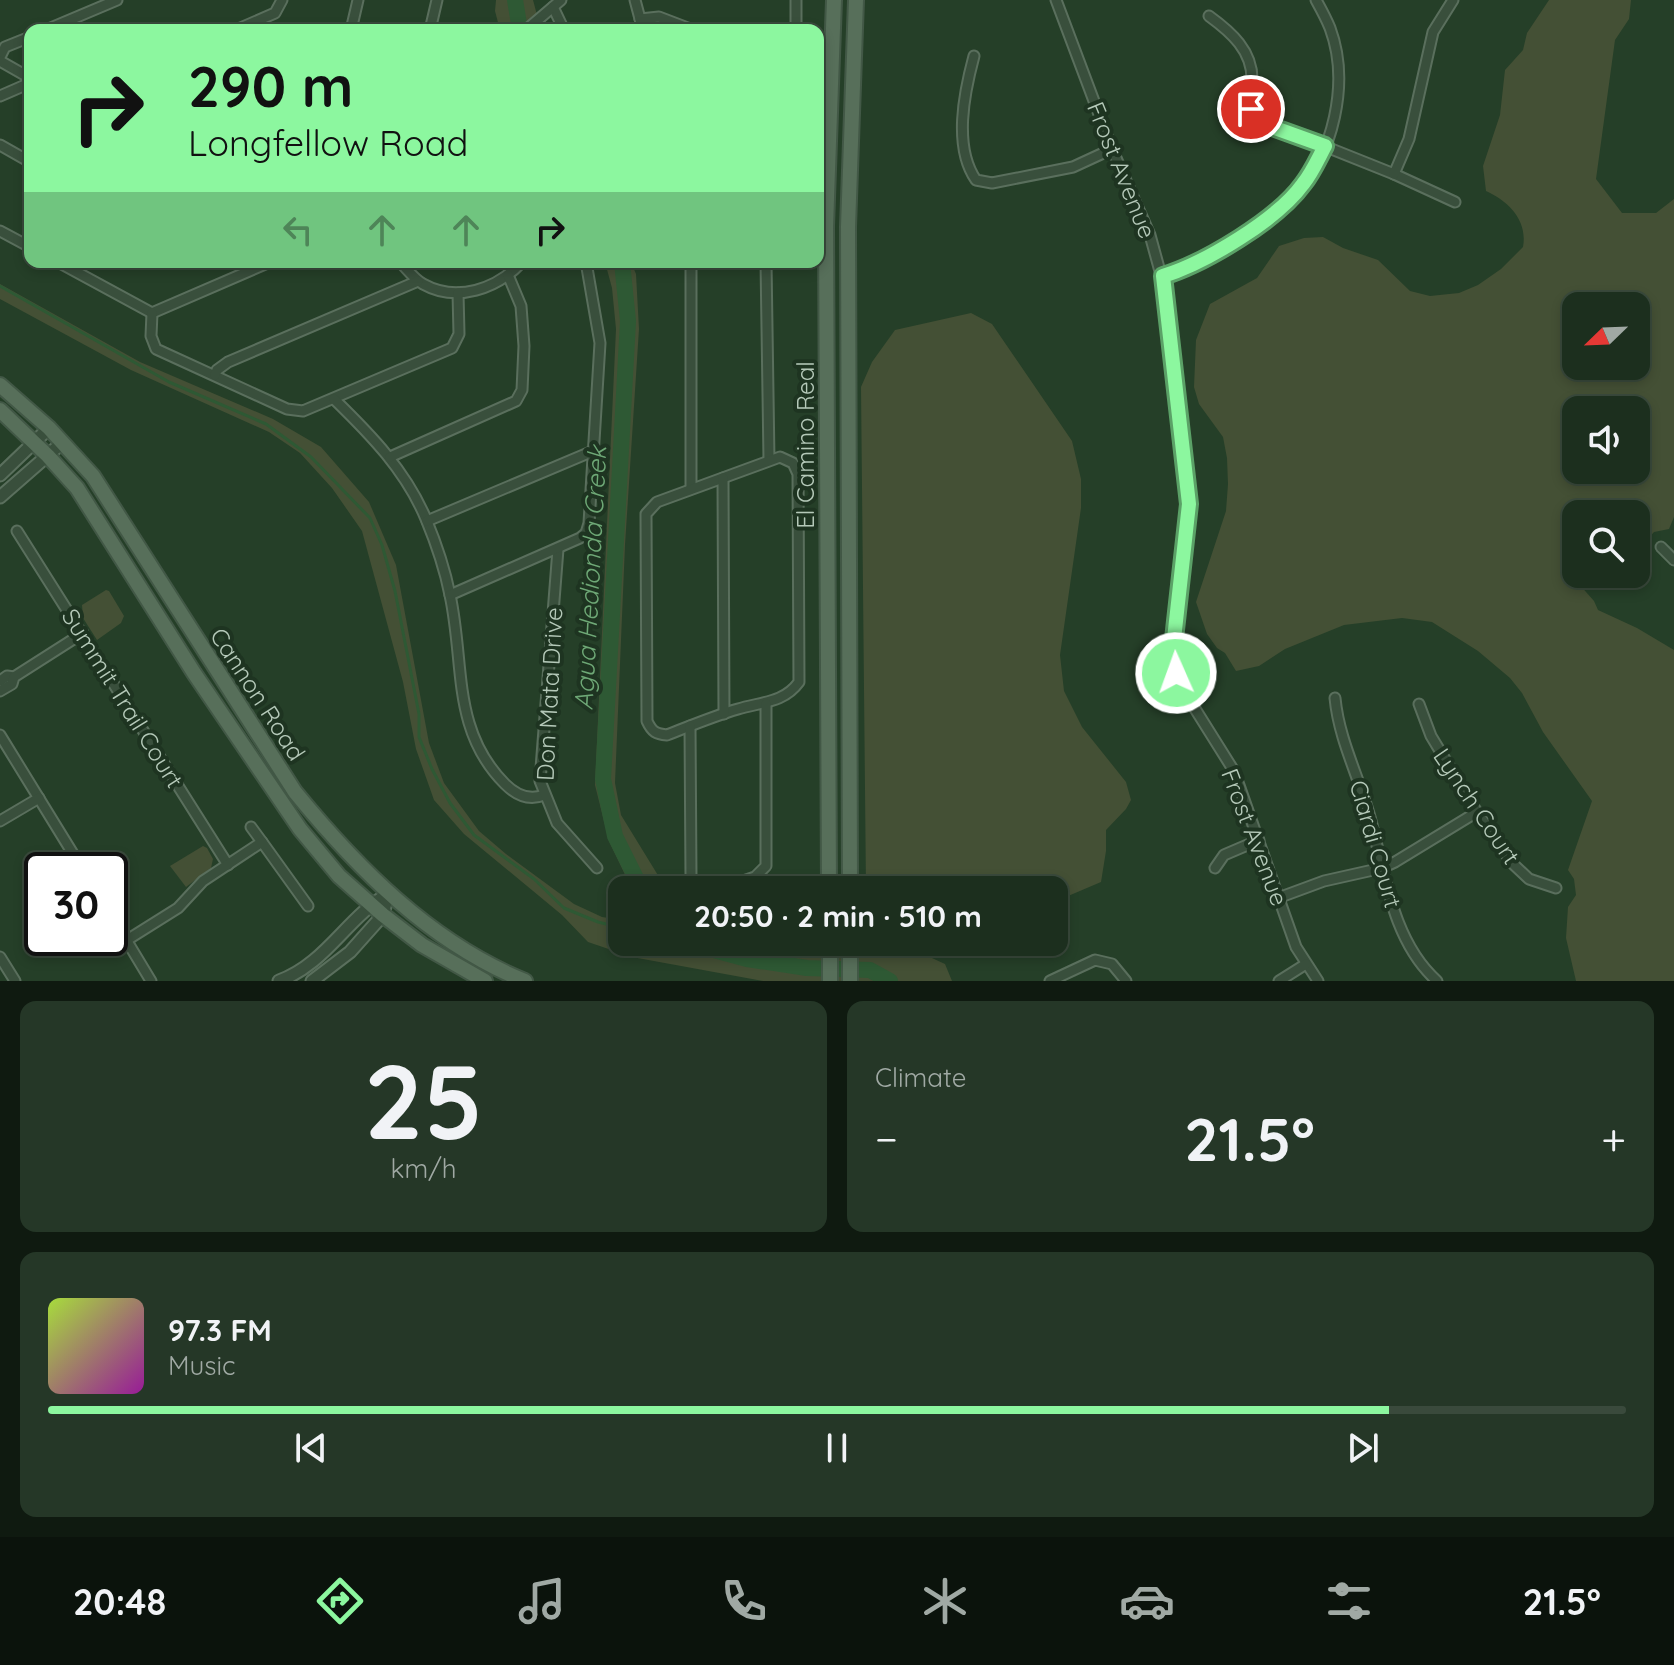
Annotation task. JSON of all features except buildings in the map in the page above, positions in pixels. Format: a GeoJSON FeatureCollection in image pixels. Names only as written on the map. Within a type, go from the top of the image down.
{"type":"FeatureCollection","features":[{"type":"Feature","properties":{"kind":"main road","name":"El Camino Real"},"geometry":{"type":"LineString","coordinates":[[829,876],[826,226],[834,0]]}},
{"type":"Feature","properties":{"kind":"main road","name":"El Camino Real"},"geometry":{"type":"LineString","coordinates":[[850,876],[848,227],[856,0]]}},
{"type":"Feature","properties":{"kind":"main road","name":"Cannon Road"},"geometry":{"type":"LineString","coordinates":[[0,385],[49,428],[93,476],[295,792],[354,861],[388,894],[466,950],[525,981]]}},
{"type":"Feature","properties":{"kind":"main road","name":"Cannon Road"},"geometry":{"type":"LineString","coordinates":[[0,410],[77,488],[281,803],[339,876],[422,945],[485,981]]}},
{"type":"Feature","properties":{"kind":"main road"},"geometry":{"type":"LineString","coordinates":[[830,956],[830,981]]}},
{"type":"Feature","properties":{"kind":"main road"},"geometry":{"type":"LineString","coordinates":[[850,956],[850,981]]}},
{"type":"Feature","properties":{"kind":"street"},"geometry":{"type":"LineString","coordinates":[[60,24],[117,0]]}},
{"type":"Feature","properties":{"kind":"street"},"geometry":{"type":"LineString","coordinates":[[250,24],[275,13],[282,0]]}},
{"type":"Feature","properties":{"kind":"street"},"geometry":{"type":"LineString","coordinates":[[352,24],[358,0]]}},
{"type":"Feature","properties":{"kind":"street"},"geometry":{"type":"LineString","coordinates":[[431,24],[437,0]]}},
{"type":"Feature","properties":{"kind":"street"},"geometry":{"type":"LineString","coordinates":[[635,0],[641,24]]}},
{"type":"Feature","properties":{"kind":"street"},"geometry":{"type":"LineString","coordinates":[[796,0],[796,24]]}},
{"type":"Feature","properties":{"kind":"street","name":"Frost Avenue"},"geometry":{"type":"LineString","coordinates":[[1056,0],[1112,149],[1150,235],[1163,276],[1189,504],[1173,648],[1176,673],[1234,771],[1296,947],[1318,981]]}},
{"type":"Feature","properties":{"kind":"street"},"geometry":{"type":"LineString","coordinates":[[1163,276],[1216,254],[1281,207],[1304,183],[1325,146],[1336,111],[1339,79],[1330,29],[1316,0]]}},
{"type":"Feature","properties":{"kind":"street"},"geometry":{"type":"LineString","coordinates":[[1394,174],[1409,139],[1433,32],[1453,0]]}},
{"type":"Feature","properties":{"kind":"street"},"geometry":{"type":"LineString","coordinates":[[533,24],[557,3],[562,24]]}},
{"type":"Feature","properties":{"kind":"street"},"geometry":{"type":"LineString","coordinates":[[1209,16],[1228,30],[1245,49],[1252,76],[1251,109],[1254,118],[1455,202]]}},
{"type":"Feature","properties":{"kind":"street"},"geometry":{"type":"LineString","coordinates":[[640,19],[659,17],[677,24]]}},
{"type":"Feature","properties":{"kind":"street"},"geometry":{"type":"LineString","coordinates":[[24,39],[5,47],[0,59],[24,76]]}},
{"type":"Feature","properties":{"kind":"street"},"geometry":{"type":"LineString","coordinates":[[974,56],[967,81],[962,139],[969,170],[976,180],[992,183],[1073,167],[1112,149]]}},
{"type":"Feature","properties":{"kind":"street"},"geometry":{"type":"LineString","coordinates":[[0,96],[24,83]]}},
{"type":"Feature","properties":{"kind":"street"},"geometry":{"type":"LineString","coordinates":[[0,145],[24,159]]}},
{"type":"Feature","properties":{"kind":"street"},"geometry":{"type":"LineString","coordinates":[[0,231],[24,244]]}},
{"type":"Feature","properties":{"kind":"street"},"geometry":{"type":"LineString","coordinates":[[69,268],[152,313]]}},
{"type":"Feature","properties":{"kind":"street"},"geometry":{"type":"LineString","coordinates":[[152,313],[256,268]]}},
{"type":"Feature","properties":{"kind":"street"},"geometry":{"type":"LineString","coordinates":[[406,268],[418,281],[444,292],[458,293],[492,285],[516,268]]}},
{"type":"Feature","properties":{"kind":"street"},"geometry":{"type":"LineString","coordinates":[[450,595],[558,549],[586,533],[600,343],[587,268]]}},
{"type":"Feature","properties":{"kind":"street"},"geometry":{"type":"LineString","coordinates":[[691,268],[691,489]]}},
{"type":"Feature","properties":{"kind":"street"},"geometry":{"type":"LineString","coordinates":[[766,268],[769,460]]}},
{"type":"Feature","properties":{"kind":"street"},"geometry":{"type":"LineString","coordinates":[[390,457],[516,401],[522,390],[524,346],[521,306],[508,275]]}},
{"type":"Feature","properties":{"kind":"street"},"geometry":{"type":"LineString","coordinates":[[215,375],[228,362],[418,281]]}},
{"type":"Feature","properties":{"kind":"street"},"geometry":{"type":"LineString","coordinates":[[152,313],[151,336],[156,349],[287,409],[303,411],[452,348],[459,334],[458,293]]}},
{"type":"Feature","properties":{"kind":"street"},"geometry":{"type":"LineString","coordinates":[[334,399],[390,457],[411,488],[427,521],[450,595],[466,717],[475,745],[490,769],[512,791],[527,798],[544,795]]}},
{"type":"Feature","properties":{"kind":"street"},"geometry":{"type":"LineString","coordinates":[[0,475],[49,428]]}},
{"type":"Feature","properties":{"kind":"street"},"geometry":{"type":"LineString","coordinates":[[0,497],[63,442]]}},
{"type":"Feature","properties":{"kind":"street"},"geometry":{"type":"LineString","coordinates":[[427,521],[593,451]]}},
{"type":"Feature","properties":{"kind":"street"},"geometry":{"type":"LineString","coordinates":[[780,457],[793,463],[798,474],[799,682],[791,694],[766,704],[738,709],[667,735],[657,734],[647,721],[646,514],[657,502],[723,478],[780,457]]}},
{"type":"Feature","properties":{"kind":"street"},"geometry":{"type":"LineString","coordinates":[[723,478],[724,714]]}},
{"type":"Feature","properties":{"kind":"street","name":"Summit Trail Court"},"geometry":{"type":"LineString","coordinates":[[17,531],[228,865]]}},
{"type":"Feature","properties":{"kind":"street"},"geometry":{"type":"LineString","coordinates":[[1661,547],[1674,560]]}},
{"type":"Feature","properties":{"kind":"street","name":"Don Mata Drive"},"geometry":{"type":"LineString","coordinates":[[558,549],[540,766],[544,795],[557,823],[597,868]]}},
{"type":"Feature","properties":{"kind":"street"},"geometry":{"type":"LineString","coordinates":[[0,681],[7,676],[14,677],[83,633]]}},
{"type":"Feature","properties":{"kind":"street"},"geometry":{"type":"LineString","coordinates":[[0,691],[12,684],[14,677]]}},
{"type":"Feature","properties":{"kind":"street","name":"Ciardi Court"},"geometry":{"type":"LineString","coordinates":[[1335,698],[1337,724],[1370,817],[1401,927],[1413,952],[1437,981]]}},
{"type":"Feature","properties":{"kind":"street"},"geometry":{"type":"LineString","coordinates":[[756,876],[766,866],[766,704]]}},
{"type":"Feature","properties":{"kind":"street","name":"Lynch Court"},"geometry":{"type":"LineString","coordinates":[[1419,704],[1431,736],[1512,863],[1529,879],[1556,888]]}},
{"type":"Feature","properties":{"kind":"street"},"geometry":{"type":"LineString","coordinates":[[690,726],[691,876]]}},
{"type":"Feature","properties":{"kind":"street"},"geometry":{"type":"LineString","coordinates":[[0,735],[72,852]]}},
{"type":"Feature","properties":{"kind":"street"},"geometry":{"type":"LineString","coordinates":[[0,821],[39,798]]}},
{"type":"Feature","properties":{"kind":"street"},"geometry":{"type":"LineString","coordinates":[[1278,898],[1324,881],[1382,868],[1477,812]]}},
{"type":"Feature","properties":{"kind":"street"},"geometry":{"type":"LineString","coordinates":[[251,827],[308,906]]}},
{"type":"Feature","properties":{"kind":"street"},"geometry":{"type":"LineString","coordinates":[[1215,868],[1224,855],[1259,840]]}},
{"type":"Feature","properties":{"kind":"street"},"geometry":{"type":"LineString","coordinates":[[128,939],[178,908],[203,881],[262,842]]}},
{"type":"Feature","properties":{"kind":"street"},"geometry":{"type":"LineString","coordinates":[[279,981],[295,974],[335,943],[370,904],[388,894]]}},
{"type":"Feature","properties":{"kind":"street"},"geometry":{"type":"LineString","coordinates":[[312,981],[350,952],[383,915],[388,894]]}},
{"type":"Feature","properties":{"kind":"street"},"geometry":{"type":"LineString","coordinates":[[128,942],[151,981]]}},
{"type":"Feature","properties":{"kind":"street"},"geometry":{"type":"LineString","coordinates":[[0,957],[15,981]]}},
{"type":"Feature","properties":{"kind":"street"},"geometry":{"type":"LineString","coordinates":[[1050,981],[1095,960],[1112,964],[1126,981]]}},
{"type":"Feature","properties":{"kind":"street"},"geometry":{"type":"LineString","coordinates":[[1279,981],[1306,964]]}},
{"type":"Feature","properties":{"kind":"green space"},"geometry":{"type":"Polygon","coordinates":[[[496,0],[533,0],[539,24],[498,24],[496,0]]]}},
{"type":"Feature","properties":{"kind":"green space"},"geometry":{"type":"Polygon","coordinates":[[[1549,0],[1631,0],[1629,19],[1615,40],[1596,179],[1622,213],[1656,213],[1674,199],[1674,517],[1669,529],[1654,532],[1650,536],[1650,500],[1562,500],[1562,588],[1582,588],[1598,610],[1674,650],[1674,981],[1576,981],[1566,938],[1568,907],[1576,895],[1574,879],[1568,870],[1592,801],[1543,732],[1522,693],[1510,678],[1478,651],[1432,622],[1402,618],[1344,625],[1285,649],[1259,666],[1236,671],[1225,653],[1207,634],[1196,602],[1226,511],[1228,484],[1223,437],[1199,404],[1194,387],[1196,340],[1210,304],[1257,278],[1279,246],[1304,238],[1323,237],[1343,248],[1378,260],[1410,291],[1430,296],[1459,293],[1478,285],[1501,269],[1523,247],[1524,237],[1515,213],[1502,200],[1486,191],[1483,166],[1500,115],[1505,70],[1523,50],[1527,33],[1549,0]]]}},
{"type":"Feature","properties":{"kind":"green space"},"geometry":{"type":"Polygon","coordinates":[[[607,268],[634,268],[639,329],[625,545],[615,783],[621,815],[658,876],[626,876],[609,841],[595,785],[616,329],[607,268]]]}},
{"type":"Feature","properties":{"kind":"green space"},"geometry":{"type":"Polygon","coordinates":[[[0,284],[140,362],[273,419],[321,447],[369,502],[396,565],[429,743],[444,783],[479,831],[506,854],[574,904],[608,918],[608,949],[588,942],[562,915],[464,834],[434,800],[416,749],[403,682],[362,531],[332,488],[300,453],[269,432],[131,370],[0,299],[0,284]]]}},
{"type":"Feature","properties":{"kind":"green space"},"geometry":{"type":"Polygon","coordinates":[[[971,313],[992,324],[1072,441],[1081,479],[1081,508],[1060,655],[1064,691],[1082,727],[1126,782],[1131,800],[1106,830],[1101,882],[1068,896],[1068,876],[866,876],[861,387],[872,362],[895,330],[971,313]]]}},
{"type":"Feature","properties":{"kind":"green space"},"geometry":{"type":"Polygon","coordinates":[[[106,590],[124,616],[121,623],[97,640],[83,618],[82,605],[106,590]]]}},
{"type":"Feature","properties":{"kind":"green space"},"geometry":{"type":"Polygon","coordinates":[[[203,846],[213,859],[211,868],[186,887],[170,866],[203,846]]]}},
{"type":"Feature","properties":{"kind":"green space"},"geometry":{"type":"Polygon","coordinates":[[[629,956],[928,956],[945,964],[952,981],[763,981],[629,956]]]}},
{"type":"Feature","properties":{"kind":"waterway","name":"Agua Hedionda Creek"},"geometry":{"type":"LineString","coordinates":[[515,0],[519,24]]}},
{"type":"Feature","properties":{"kind":"waterway","name":"Agua Hedionda Creek"},"geometry":{"type":"LineString","coordinates":[[623,268],[628,321],[603,779],[615,836],[635,876]]}},
{"type":"Feature","properties":{"kind":"waterway"},"geometry":{"type":"LineString","coordinates":[[0,286],[169,382],[266,424],[311,457],[370,518],[382,545],[395,591],[419,714],[419,737],[450,803],[474,835],[534,879],[564,908],[608,924]]}},
{"type":"Feature","properties":{"kind":"waterway","name":"Agua Hedionda Creek"},"geometry":{"type":"LineString","coordinates":[[736,956],[807,968],[870,970],[890,981]]}},
{"type":"Feature","properties":{"kind":"route"},"geometry":{"type":"LineString","coordinates":[[1176,673],[1173,648],[1189,504],[1163,276],[1216,254],[1281,207],[1304,183],[1325,146],[1261,123],[1254,118],[1251,109]]}}]}
